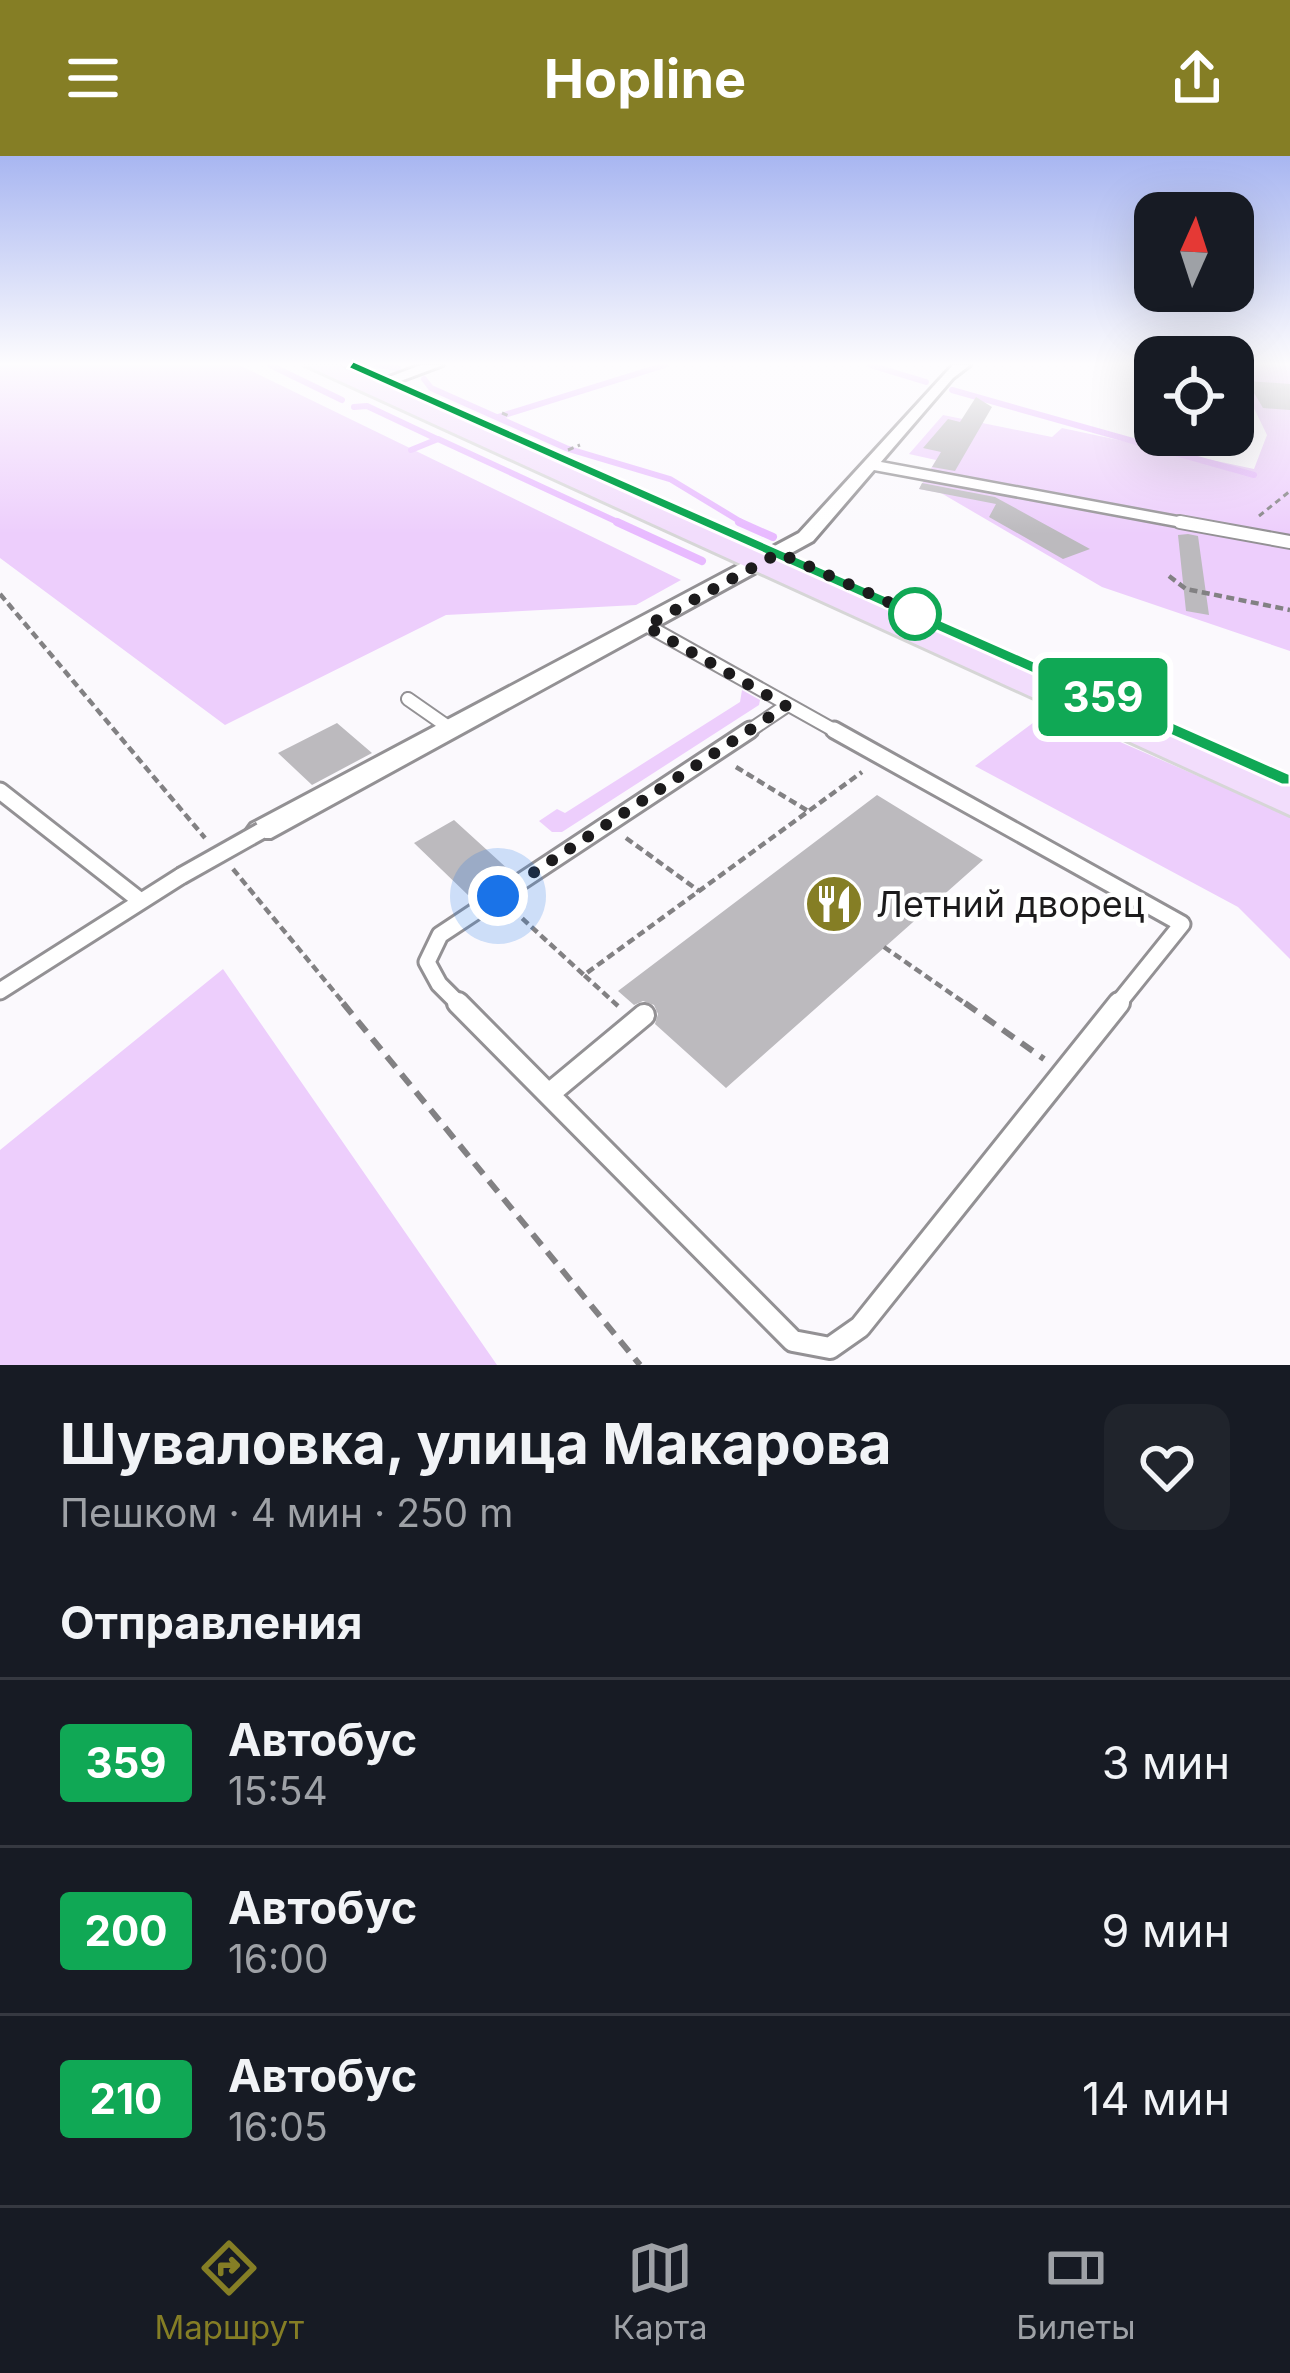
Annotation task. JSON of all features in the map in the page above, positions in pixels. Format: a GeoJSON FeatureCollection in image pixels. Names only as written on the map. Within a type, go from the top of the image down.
{"type":"FeatureCollection","features":[{"type":"Feature","properties":{"kind":"main road"},"geometry":{"type":"LineString","coordinates":[[459,421],[753,567],[1290,800]]}},
{"type":"Feature","properties":{"kind":"main road"},"geometry":{"type":"LineString","coordinates":[[753,567],[1290,780]]}},
{"type":"Feature","properties":{"kind":"street"},"geometry":{"type":"LineString","coordinates":[[261,831],[806,537],[909,421]]}},
{"type":"Feature","properties":{"kind":"lane"},"geometry":{"type":"LineString","coordinates":[[872,465],[1290,542]]}},
{"type":"Feature","properties":{"kind":"lane"},"geometry":{"type":"LineString","coordinates":[[646,626],[1182,924],[860,1327],[830,1348],[793,1341],[439,984],[427,962],[440,935],[786,706]]}},
{"type":"Feature","properties":{"kind":"lane"},"geometry":{"type":"LineString","coordinates":[[408,699],[451,729]]}},
{"type":"Feature","properties":{"kind":"lane"},"geometry":{"type":"LineString","coordinates":[[0,791],[138,899]]}},
{"type":"Feature","properties":{"kind":"lane"},"geometry":{"type":"LineString","coordinates":[[0,991],[138,899],[261,831]]}},
{"type":"Feature","properties":{"kind":"lane"},"geometry":{"type":"LineString","coordinates":[[549,1094],[640,1018]]}},
{"type":"Feature","properties":{"kind":"path"},"geometry":{"type":"LineString","coordinates":[[568,450],[580,446]]}},
{"type":"Feature","properties":{"kind":"path"},"geometry":{"type":"LineString","coordinates":[[1241,532],[1290,491]]}},
{"type":"Feature","properties":{"kind":"path"},"geometry":{"type":"LineString","coordinates":[[1169,576],[1186,589],[1290,610]]}},
{"type":"Feature","properties":{"kind":"path"},"geometry":{"type":"LineString","coordinates":[[0,594],[640,1365]]}},
{"type":"Feature","properties":{"kind":"path"},"geometry":{"type":"LineString","coordinates":[[584,975],[881,758]]}},
{"type":"Feature","properties":{"kind":"path"},"geometry":{"type":"LineString","coordinates":[[729,763],[808,811]]}},
{"type":"Feature","properties":{"kind":"path"},"geometry":{"type":"LineString","coordinates":[[620,834],[699,891]]}},
{"type":"Feature","properties":{"kind":"path"},"geometry":{"type":"LineString","coordinates":[[510,907],[584,975],[640,1018]]}},
{"type":"Feature","properties":{"kind":"path"},"geometry":{"type":"LineString","coordinates":[[884,947],[1064,1072]]}},
{"type":"Feature","properties":{"kind":"shaded area"},"geometry":{"type":"Polygon","coordinates":[[[0,421],[355,421],[681,580],[636,605],[446,615],[225,725],[0,558],[0,421]]]}},
{"type":"Feature","properties":{"kind":"shaded area"},"geometry":{"type":"Polygon","coordinates":[[[937,421],[975,421],[1052,437],[1062,428],[1134,443],[1134,456],[1193,456],[1254,469],[1267,435],[1260,421],[1290,421],[1290,651],[1102,587],[941,493],[919,489],[936,460],[909,454],[937,421]]]}},
{"type":"Feature","properties":{"kind":"shaded area"},"geometry":{"type":"Polygon","coordinates":[[[742,690],[760,700],[759,705],[562,832],[552,832],[539,821],[557,809],[565,813],[740,702],[742,690]]]}},
{"type":"Feature","properties":{"kind":"shaded area"},"geometry":{"type":"Polygon","coordinates":[[[1049,711],[1290,816],[1290,959],[1238,907],[975,766],[1049,711]]]}},
{"type":"Feature","properties":{"kind":"shaded area"},"geometry":{"type":"Polygon","coordinates":[[[223,969],[497,1365],[0,1365],[0,1150],[223,969]]]}},
{"type":"Feature","properties":{"kind":"building"},"geometry":{"type":"Polygon","coordinates":[[[946,421],[984,421],[955,471],[932,467],[941,452],[923,448],[946,421]]]}},
{"type":"Feature","properties":{"kind":"building"},"geometry":{"type":"Polygon","coordinates":[[[922,483],[995,497],[1090,549],[1063,559],[989,517],[996,504],[919,489],[922,483]]]}},
{"type":"Feature","properties":{"kind":"building"},"geometry":{"type":"Polygon","coordinates":[[[1178,535],[1198,536],[1209,615],[1186,611],[1178,535]]]}},
{"type":"Feature","properties":{"kind":"building"},"geometry":{"type":"Polygon","coordinates":[[[337,723],[372,753],[312,785],[278,753],[337,723]]]}},
{"type":"Feature","properties":{"kind":"building","name":"Летний дворец"},"geometry":{"type":"Polygon","coordinates":[[[877,795],[983,860],[726,1088],[655,1024],[654,1005],[643,1001],[634,1005],[618,991],[877,795]]]}},
{"type":"Feature","properties":{"kind":"building"},"geometry":{"type":"Polygon","coordinates":[[[454,820],[510,871],[469,896],[414,843],[454,820]]]}},
{"type":"Feature","properties":{"kind":"waterway"},"geometry":{"type":"LineString","coordinates":[[400,421],[437,439]]}},
{"type":"Feature","properties":{"kind":"waterway"},"geometry":{"type":"LineString","coordinates":[[506,421],[566,448],[670,479],[746,525]]}},
{"type":"Feature","properties":{"kind":"waterway"},"geometry":{"type":"LineString","coordinates":[[1064,421],[1254,475]]}},
{"type":"Feature","properties":{"kind":"waterway"},"geometry":{"type":"LineString","coordinates":[[411,450],[438,439],[624,525]]}},
{"type":"Feature","properties":{"kind":"waterway"},"geometry":{"type":"LineString","coordinates":[[617,522],[702,561]]}},
{"type":"Feature","properties":{"kind":"waterway"},"geometry":{"type":"LineString","coordinates":[[739,522],[773,537]]}},
{"type":"Feature","properties":{"kind":"bus line","name":"359"},"geometry":{"type":"LineString","coordinates":[[480,421],[1290,780]]}},
{"type":"Feature","properties":{"kind":"place","name":"Летний дворец"},"geometry":{"type":"Point","coordinates":[834,904]}},
{"type":"Feature","properties":{"kind":"route"},"geometry":{"type":"LineString","coordinates":[[498,896],[786,706],[646,626],[779,553],[915,614]]}}]}
